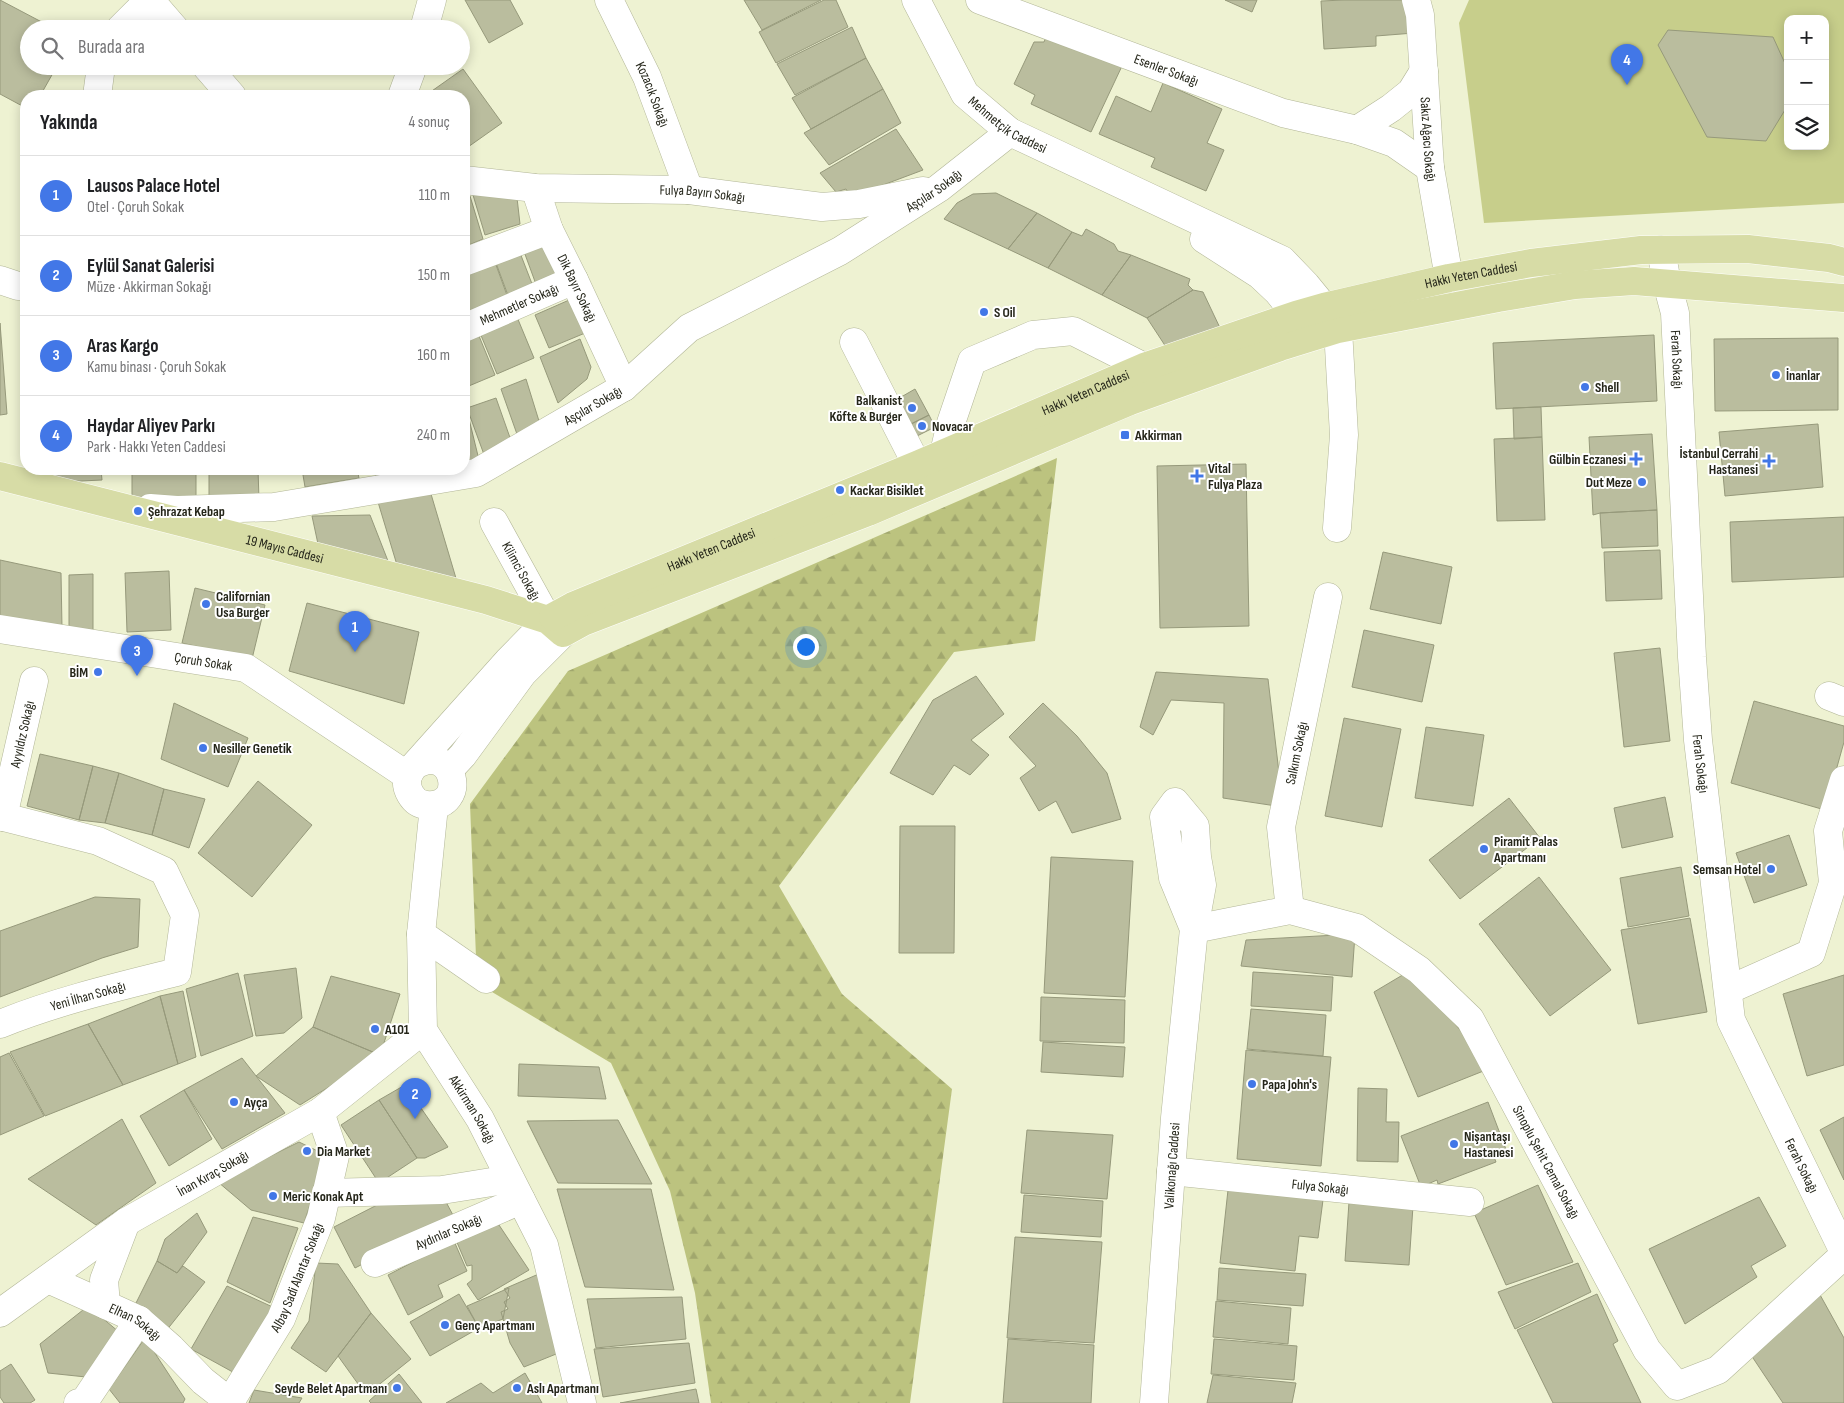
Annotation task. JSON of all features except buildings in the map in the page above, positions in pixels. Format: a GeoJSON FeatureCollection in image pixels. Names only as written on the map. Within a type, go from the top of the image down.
{"type":"FeatureCollection","features":[{"type":"Feature","properties":{"kind":"main road","name":"Hakkı Yeten Caddesi"},"geometry":{"type":"LineString","coordinates":[[555,627],[583,622],[868,512],[1130,401],[1262,353],[1331,318],[1449,278],[1532,263],[1641,250],[1748,249],[1839,259]]}},
{"type":"Feature","properties":{"kind":"main road","name":"Hakkı Yeten Caddesi"},"geometry":{"type":"LineString","coordinates":[[555,627],[573,606],[917,465],[1144,367],[1296,315],[1331,318],[1498,298],[1575,285],[1634,281],[1667,282],[1844,298]]}},
{"type":"Feature","properties":{"kind":"main road","name":"19 Mayıs Caddesi"},"geometry":{"type":"LineString","coordinates":[[0,476],[486,600],[555,627]]}},
{"type":"Feature","properties":{"kind":"street"},"geometry":{"type":"LineString","coordinates":[[129,20],[150,0],[167,20]]}},
{"type":"Feature","properties":{"kind":"street"},"geometry":{"type":"LineString","coordinates":[[426,20],[432,0]]}},
{"type":"Feature","properties":{"kind":"street","name":"Kozacık Sokağı"},"geometry":{"type":"LineString","coordinates":[[609,0],[647,77],[689,190]]}},
{"type":"Feature","properties":{"kind":"street","name":"Mehmetçik Caddesi"},"geometry":{"type":"LineString","coordinates":[[916,0],[966,94],[1010,132],[1282,260],[1306,285],[1331,318]]}},
{"type":"Feature","properties":{"kind":"street","name":"Esenler Sokağı"},"geometry":{"type":"LineString","coordinates":[[980,0],[1283,113],[1356,130],[1394,143],[1430,168]]}},
{"type":"Feature","properties":{"kind":"street","name":"Sakız Ağacı Sokağı"},"geometry":{"type":"LineString","coordinates":[[1422,5],[1430,168],[1449,278]]}},
{"type":"Feature","properties":{"kind":"street"},"geometry":{"type":"LineString","coordinates":[[1356,130],[1391,108],[1411,92],[1424,72]]}},
{"type":"Feature","properties":{"kind":"street"},"geometry":{"type":"LineString","coordinates":[[98,90],[100,75]]}},
{"type":"Feature","properties":{"kind":"street"},"geometry":{"type":"LineString","coordinates":[[214,75],[227,90]]}},
{"type":"Feature","properties":{"kind":"street"},"geometry":{"type":"LineString","coordinates":[[404,90],[410,75]]}},
{"type":"Feature","properties":{"kind":"street","name":"Aşçılar Sokağı"},"geometry":{"type":"LineString","coordinates":[[470,474],[476,473],[624,387],[689,328],[840,251],[939,188],[1010,132]]}},
{"type":"Feature","properties":{"kind":"street","name":"Fulya Bayırı Sokağı"},"geometry":{"type":"LineString","coordinates":[[470,181],[535,188],[689,190],[822,207],[859,204],[939,188]]}},
{"type":"Feature","properties":{"kind":"street","name":"Mehmetçik Caddesi"},"geometry":{"type":"LineString","coordinates":[[1121,185],[1260,275],[1278,292],[1296,315]]}},
{"type":"Feature","properties":{"kind":"street","name":"Dik Bayır Sokağı"},"geometry":{"type":"LineString","coordinates":[[535,188],[549,230],[624,387]]}},
{"type":"Feature","properties":{"kind":"street"},"geometry":{"type":"LineString","coordinates":[[470,260],[549,230]]}},
{"type":"Feature","properties":{"kind":"street","name":"Ferah Sokağı"},"geometry":{"type":"LineString","coordinates":[[1661,250],[1675,313],[1692,657],[1698,740],[1731,1020],[1844,1253]]}},
{"type":"Feature","properties":{"kind":"street"},"geometry":{"type":"LineString","coordinates":[[0,280],[20,286]]}},
{"type":"Feature","properties":{"kind":"street","name":"Mehmetler Sokağı"},"geometry":{"type":"LineString","coordinates":[[470,325],[574,280]]}},
{"type":"Feature","properties":{"kind":"street"},"geometry":{"type":"LineString","coordinates":[[1331,318],[1344,435],[1337,528]]}},
{"type":"Feature","properties":{"kind":"street"},"geometry":{"type":"LineString","coordinates":[[944,453],[951,424],[972,361],[1034,335],[1073,331],[1144,367]]}},
{"type":"Feature","properties":{"kind":"street"},"geometry":{"type":"LineString","coordinates":[[854,342],[917,465]]}},
{"type":"Feature","properties":{"kind":"street","name":"Aşçılar Sokağı"},"geometry":{"type":"LineString","coordinates":[[112,504],[177,510],[274,507],[464,475]]}},
{"type":"Feature","properties":{"kind":"street","name":"Kilimci Sokağı"},"geometry":{"type":"LineString","coordinates":[[494,522],[555,627]]}},
{"type":"Feature","properties":{"kind":"street","name":"Salkım Sokağı"},"geometry":{"type":"LineString","coordinates":[[1290,910],[1281,828],[1328,597]]}},
{"type":"Feature","properties":{"kind":"street","name":"Hakkı Yeten Caddesi"},"geometry":{"type":"LineString","coordinates":[[449,770],[463,755],[555,627]]}},
{"type":"Feature","properties":{"kind":"street","name":"Hakkı Yeten Caddesi"},"geometry":{"type":"LineString","coordinates":[[411,771],[508,662],[555,627]]}},
{"type":"Feature","properties":{"kind":"street","name":"Çoruh Sokak"},"geometry":{"type":"LineString","coordinates":[[0,628],[246,668],[411,771]]}},
{"type":"Feature","properties":{"kind":"street","name":"Ayyıldız Sokağı"},"geometry":{"type":"LineString","coordinates":[[1,816],[34,681]]}},
{"type":"Feature","properties":{"kind":"street"},"geometry":{"type":"LineString","coordinates":[[432,760],[441,763],[449,770],[453,780],[451,792],[444,801],[434,806],[422,805],[412,798],[407,788],[411,771],[422,761],[432,760]]}},
{"type":"Feature","properties":{"kind":"street"},"geometry":{"type":"LineString","coordinates":[[1728,990],[1811,953],[1833,883],[1828,831],[1844,780]]}},
{"type":"Feature","properties":{"kind":"street"},"geometry":{"type":"LineString","coordinates":[[423,1030],[421,934],[434,806]]}},
{"type":"Feature","properties":{"kind":"street","name":"Yeni İlhan Sokağı"},"geometry":{"type":"LineString","coordinates":[[0,1024],[23,1015],[177,972],[185,915],[164,871],[98,841],[1,816]]}},
{"type":"Feature","properties":{"kind":"street","name":"Sinoplu Şehit Cemal Sokağı"},"geometry":{"type":"LineString","coordinates":[[1194,929],[1290,910],[1357,928],[1419,970],[1470,1019],[1647,1350],[1677,1386],[1718,1370],[1844,1253]]}},
{"type":"Feature","properties":{"kind":"street","name":"Valikonağı Caddesi"},"geometry":{"type":"LineString","coordinates":[[1154,1403],[1171,1171],[1194,929]]}},
{"type":"Feature","properties":{"kind":"street"},"geometry":{"type":"LineString","coordinates":[[421,934],[486,979]]}},
{"type":"Feature","properties":{"kind":"street","name":"İnan Kıraç Sokağı"},"geometry":{"type":"LineString","coordinates":[[0,1313],[126,1222],[320,1112],[423,1030]]}},
{"type":"Feature","properties":{"kind":"street","name":"Akkirman Sokağı"},"geometry":{"type":"LineString","coordinates":[[423,1030],[480,1119],[544,1245],[582,1403]]}},
{"type":"Feature","properties":{"kind":"street","name":"Albay Sadi Alantar Sokağı"},"geometry":{"type":"LineString","coordinates":[[203,1381],[230,1402],[281,1320],[320,1218],[335,1156],[320,1112]]}},
{"type":"Feature","properties":{"kind":"street","name":"Fulya Sokağı"},"geometry":{"type":"LineString","coordinates":[[1171,1171],[1470,1202]]}},
{"type":"Feature","properties":{"kind":"street"},"geometry":{"type":"LineString","coordinates":[[326,1193],[516,1190]]}},
{"type":"Feature","properties":{"kind":"street","name":"Aydınlar Sokağı"},"geometry":{"type":"LineString","coordinates":[[376,1263],[516,1190]]}},
{"type":"Feature","properties":{"kind":"street","name":"Elhan Sokağı"},"geometry":{"type":"LineString","coordinates":[[126,1222],[104,1280],[106,1305],[138,1320],[171,1348],[203,1381]]}},
{"type":"Feature","properties":{"kind":"street"},"geometry":{"type":"LineString","coordinates":[[48,1279],[106,1305]]}},
{"type":"Feature","properties":{"kind":"street"},"geometry":{"type":"LineString","coordinates":[[78,1403],[84,1402],[138,1320]]}},
{"type":"Feature","properties":{"kind":"green space"},"geometry":{"type":"Polygon","coordinates":[[[1469,0],[1844,0],[1844,203],[1484,223],[1459,23],[1469,0]]]}},
{"type":"Feature","properties":{"kind":"green space"},"geometry":{"type":"Polygon","coordinates":[[[1057,458],[1035,641],[954,652],[779,886],[842,994],[952,1089],[910,1403],[711,1403],[695,1293],[670,1191],[611,1063],[477,983],[470,804],[568,671],[1057,458]]]}},
{"type":"Feature","properties":{"kind":"place","name":"Haydar Aliyev Parkı"},"geometry":{"type":"Point","coordinates":[1627,85]}},
{"type":"Feature","properties":{"kind":"place","name":"S Oil"},"geometry":{"type":"Point","coordinates":[984,312]}},
{"type":"Feature","properties":{"kind":"place","name":"İnanlar"},"geometry":{"type":"Point","coordinates":[1776,375]}},
{"type":"Feature","properties":{"kind":"place","name":"Shell"},"geometry":{"type":"Point","coordinates":[1585,387]}},
{"type":"Feature","properties":{"kind":"place","name":"Balkanist Köfte & Burger"},"geometry":{"type":"Point","coordinates":[912,408]}},
{"type":"Feature","properties":{"kind":"place","name":"Novacar"},"geometry":{"type":"Point","coordinates":[922,426]}},
{"type":"Feature","properties":{"kind":"place","name":"Akkirman"},"geometry":{"type":"Point","coordinates":[1125,435]}},
{"type":"Feature","properties":{"kind":"place","name":"Gülbin Eczanesi"},"geometry":{"type":"Point","coordinates":[1636,459]}},
{"type":"Feature","properties":{"kind":"place","name":"İstanbul Cerrahi Hastanesi"},"geometry":{"type":"Point","coordinates":[1769,461]}},
{"type":"Feature","properties":{"kind":"place","name":"Vital Fulya Plaza"},"geometry":{"type":"Point","coordinates":[1197,476]}},
{"type":"Feature","properties":{"kind":"place","name":"Dut Meze"},"geometry":{"type":"Point","coordinates":[1642,482]}},
{"type":"Feature","properties":{"kind":"place","name":"Kackar Bisiklet"},"geometry":{"type":"Point","coordinates":[840,490]}},
{"type":"Feature","properties":{"kind":"place","name":"Şehrazat Kebap"},"geometry":{"type":"Point","coordinates":[138,511]}},
{"type":"Feature","properties":{"kind":"place","name":"Californian Usa Burger"},"geometry":{"type":"Point","coordinates":[206,604]}},
{"type":"Feature","properties":{"kind":"place","name":"Lausos Palace Hotel"},"geometry":{"type":"Point","coordinates":[355,652]}},
{"type":"Feature","properties":{"kind":"place","name":"BİM"},"geometry":{"type":"Point","coordinates":[98,672]}},
{"type":"Feature","properties":{"kind":"place","name":"Aras Kargo"},"geometry":{"type":"Point","coordinates":[137,676]}},
{"type":"Feature","properties":{"kind":"place","name":"Nesiller Genetik"},"geometry":{"type":"Point","coordinates":[203,748]}},
{"type":"Feature","properties":{"kind":"place","name":"Piramit Palas Apartmanı"},"geometry":{"type":"Point","coordinates":[1484,849]}},
{"type":"Feature","properties":{"kind":"place","name":"Semsan Hotel"},"geometry":{"type":"Point","coordinates":[1771,869]}},
{"type":"Feature","properties":{"kind":"place","name":"A101"},"geometry":{"type":"Point","coordinates":[375,1029]}},
{"type":"Feature","properties":{"kind":"place","name":"Papa John's"},"geometry":{"type":"Point","coordinates":[1252,1084]}},
{"type":"Feature","properties":{"kind":"place","name":"Ayça"},"geometry":{"type":"Point","coordinates":[234,1102]}},
{"type":"Feature","properties":{"kind":"place","name":"Eylül Sanat Galerisi"},"geometry":{"type":"Point","coordinates":[415,1119]}},
{"type":"Feature","properties":{"kind":"place","name":"Nişantaşı Hastanesi"},"geometry":{"type":"Point","coordinates":[1454,1144]}},
{"type":"Feature","properties":{"kind":"place","name":"Dia Market"},"geometry":{"type":"Point","coordinates":[307,1151]}},
{"type":"Feature","properties":{"kind":"place","name":"Meric Konak Apt"},"geometry":{"type":"Point","coordinates":[273,1196]}},
{"type":"Feature","properties":{"kind":"place","name":"Genç Apartmanı"},"geometry":{"type":"Point","coordinates":[445,1325]}},
{"type":"Feature","properties":{"kind":"place","name":"Seyde Belet Apartmanı"},"geometry":{"type":"Point","coordinates":[397,1388]}},
{"type":"Feature","properties":{"kind":"place","name":"Aslı Apartmanı"},"geometry":{"type":"Point","coordinates":[517,1388]}}]}
